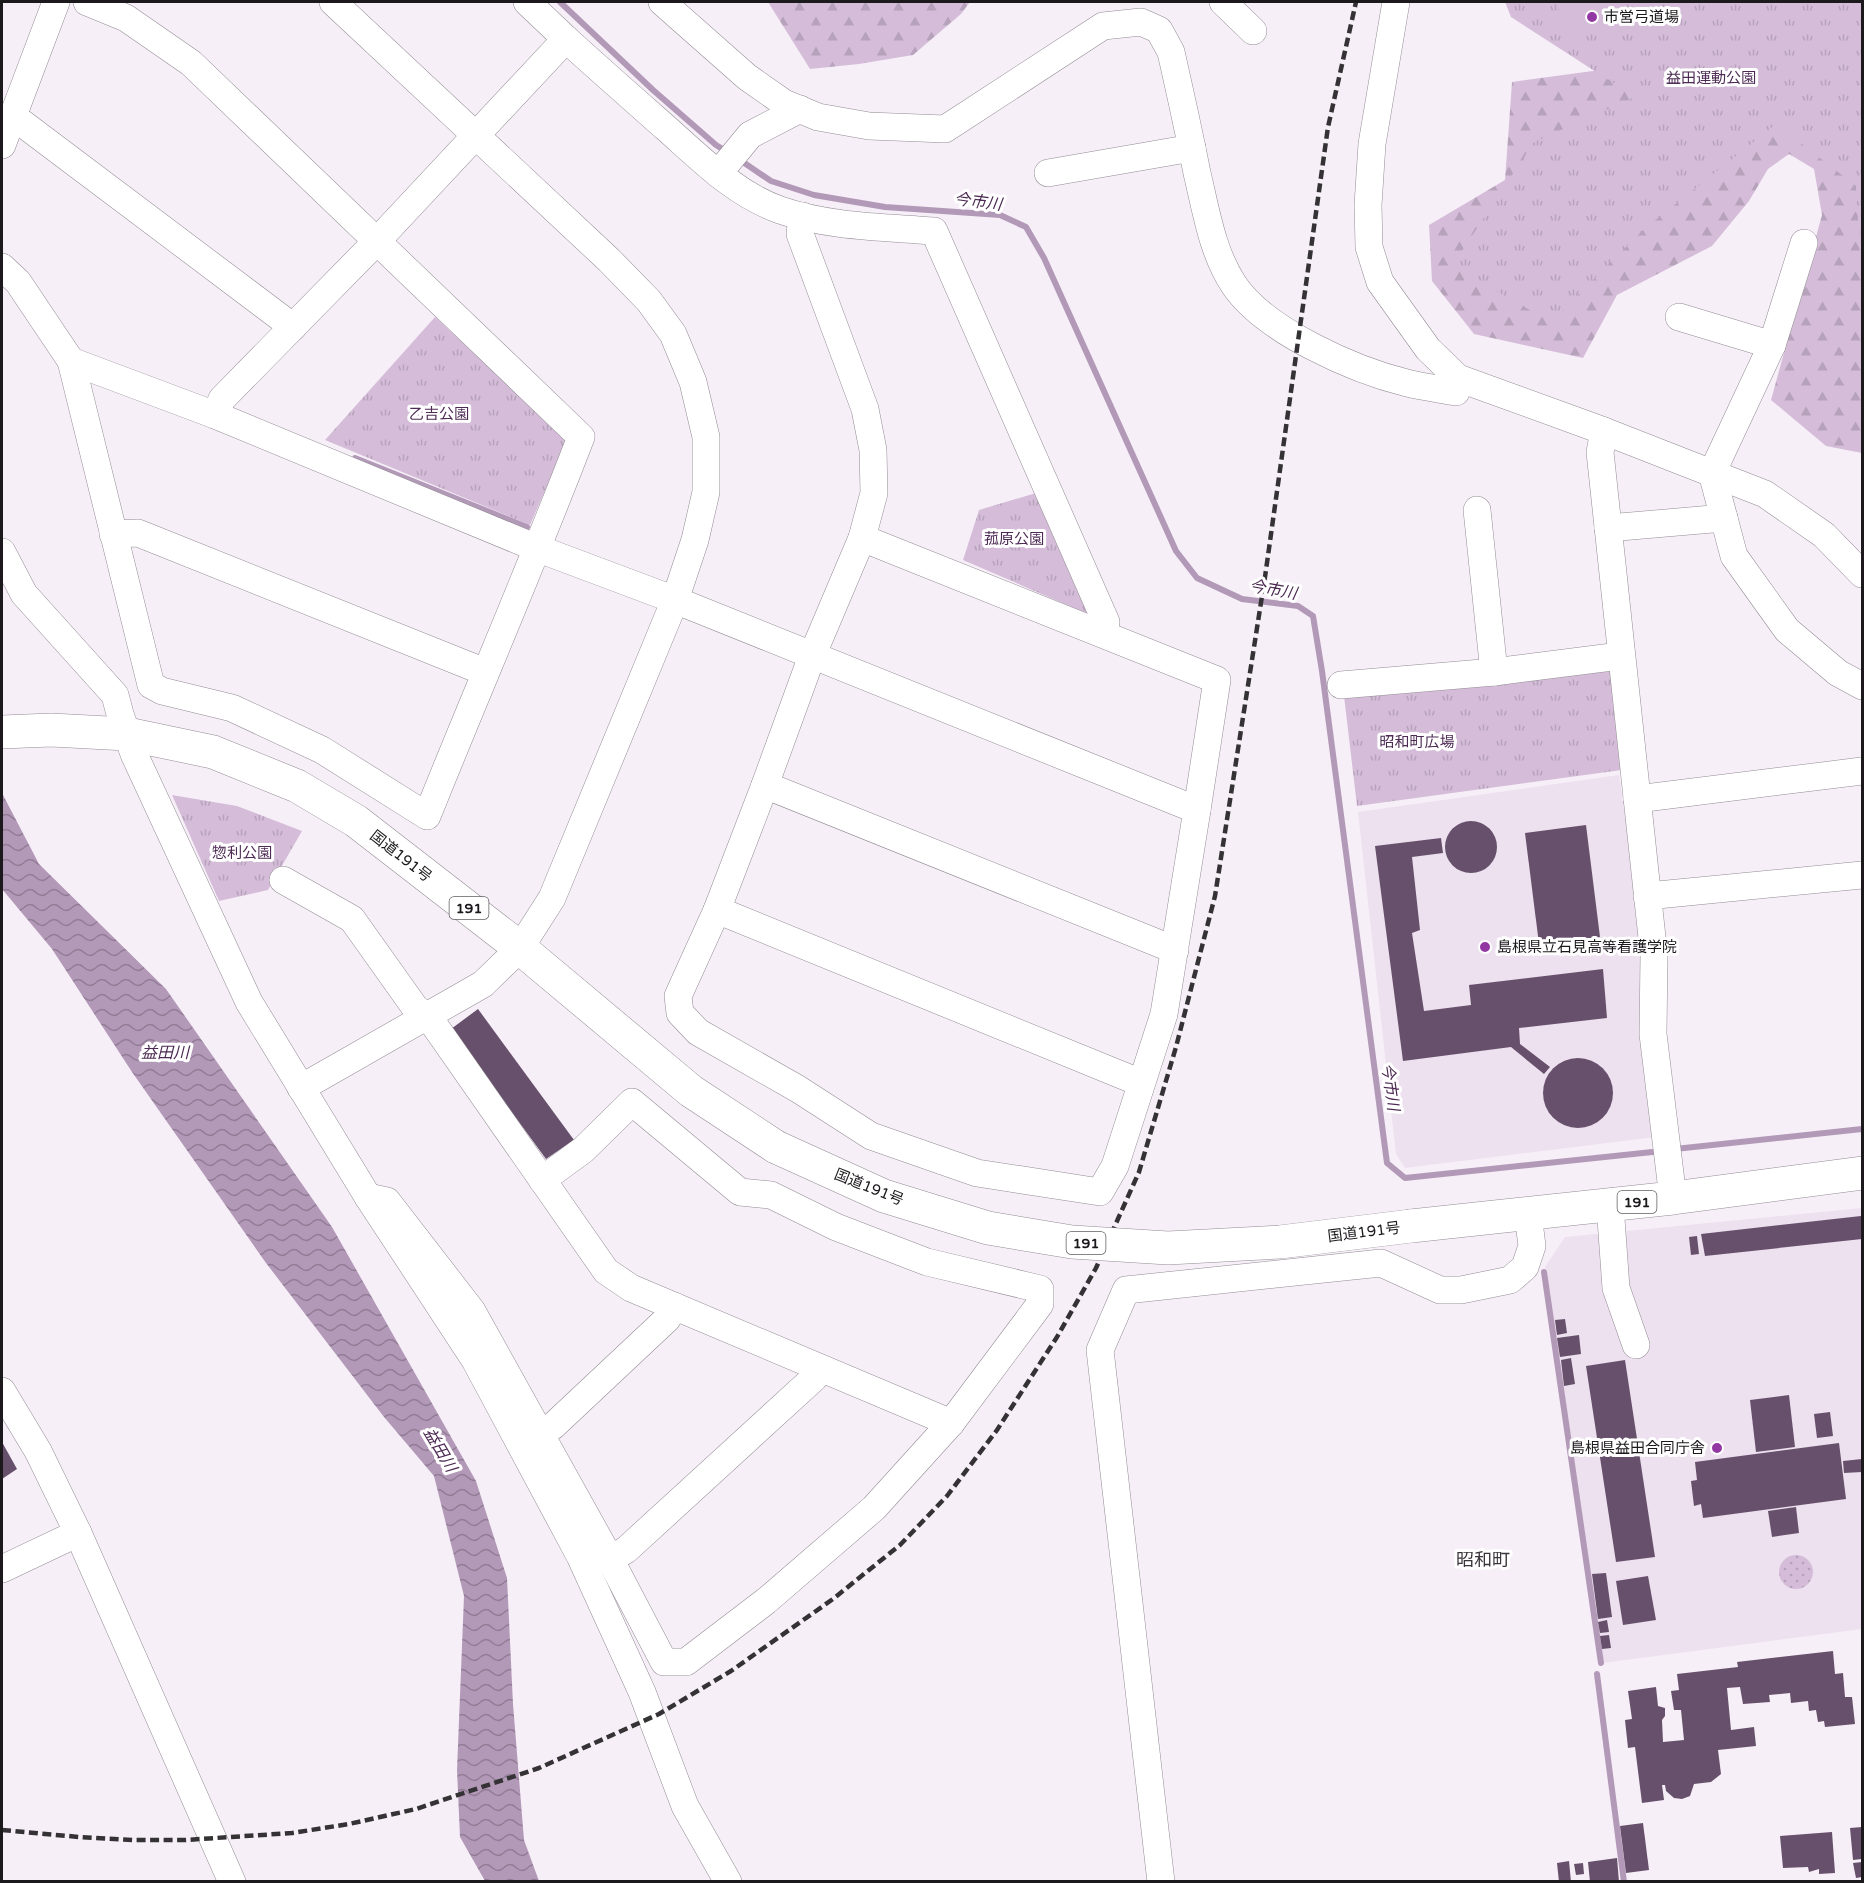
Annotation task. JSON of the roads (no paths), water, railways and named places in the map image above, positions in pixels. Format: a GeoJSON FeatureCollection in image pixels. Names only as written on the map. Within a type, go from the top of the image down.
{"type":"FeatureCollection","features":[{"type":"Feature","properties":{"kind":"highway","name":"国道191号"},"geometry":{"type":"LineString","coordinates":[[2,732],[51,730],[127,734],[213,752],[297,786],[356,820],[520,948],[691,1091],[776,1147],[884,1196],[988,1227],[1072,1242],[1168,1248],[1280,1242],[1673,1198],[1863,1173]]}},
{"type":"Feature","properties":{"kind":"street"},"geometry":{"type":"LineString","coordinates":[[2,144],[56,2]]}},
{"type":"Feature","properties":{"kind":"street"},"geometry":{"type":"LineString","coordinates":[[2,267],[18,282],[71,361],[151,685],[162,691],[232,708],[322,750],[428,816],[485,672],[538,549],[581,437],[191,63],[126,18],[87,2]]}},
{"type":"Feature","properties":{"kind":"street"},"geometry":{"type":"LineString","coordinates":[[301,1088],[483,984],[520,948],[552,898],[675,600],[695,540],[706,492],[706,437],[693,382],[673,334],[649,301],[609,260],[333,2]]}},
{"type":"Feature","properties":{"kind":"street"},"geometry":{"type":"LineString","coordinates":[[527,2],[566,39],[752,198],[802,216],[849,224],[934,231],[1106,622],[1103,633]]}},
{"type":"Feature","properties":{"kind":"street"},"geometry":{"type":"LineString","coordinates":[[662,2],[747,77],[784,103],[818,117],[869,126],[945,129],[1088,35],[1129,12],[1141,22],[1160,30],[1171,52],[1209,224],[1221,261],[1235,286],[1265,317],[1298,339],[1334,356],[1406,383],[1456,392],[1458,378]]}},
{"type":"Feature","properties":{"kind":"street"},"geometry":{"type":"LineString","coordinates":[[1223,2],[1253,32]]}},
{"type":"Feature","properties":{"kind":"street"},"geometry":{"type":"LineString","coordinates":[[1396,2],[1372,144],[1368,205],[1369,247],[1380,282],[1428,349],[1458,378],[1604,431],[1765,494],[1824,535],[1863,574]]}},
{"type":"Feature","properties":{"kind":"street"},"geometry":{"type":"LineString","coordinates":[[215,415],[222,399],[377,241],[566,39]]}},
{"type":"Feature","properties":{"kind":"street"},"geometry":{"type":"LineString","coordinates":[[721,171],[746,139],[764,126],[800,109]]}},
{"type":"Feature","properties":{"kind":"street"},"geometry":{"type":"LineString","coordinates":[[11,119],[22,123],[292,327]]}},
{"type":"Feature","properties":{"kind":"street"},"geometry":{"type":"LineString","coordinates":[[1048,173],[1192,148]]}},
{"type":"Feature","properties":{"kind":"street"},"geometry":{"type":"LineString","coordinates":[[802,216],[800,234],[865,409],[873,450],[874,493],[862,538],[812,656],[717,910],[678,996],[680,1013],[698,1032],[798,1089],[871,1136],[977,1173],[1100,1192],[1115,1166],[1164,1014],[1217,680],[862,538]]}},
{"type":"Feature","properties":{"kind":"street"},"geometry":{"type":"LineString","coordinates":[[1804,243],[1772,345],[1712,473],[1734,556],[1787,630],[1838,673],[1863,686]]}},
{"type":"Feature","properties":{"kind":"street"},"geometry":{"type":"LineString","coordinates":[[1679,317],[1772,345]]}},
{"type":"Feature","properties":{"kind":"street"},"geometry":{"type":"LineString","coordinates":[[71,361],[215,415],[538,549],[675,600],[1197,810]]}},
{"type":"Feature","properties":{"kind":"street"},"geometry":{"type":"LineString","coordinates":[[1604,431],[1600,452],[1620,656],[1654,956],[1653,1034],[1673,1198]]}},
{"type":"Feature","properties":{"kind":"street"},"geometry":{"type":"LineString","coordinates":[[1476,510],[1494,672]]}},
{"type":"Feature","properties":{"kind":"street"},"geometry":{"type":"LineString","coordinates":[[1608,528],[1724,518]]}},
{"type":"Feature","properties":{"kind":"street"},"geometry":{"type":"LineString","coordinates":[[113,534],[138,533],[485,672]]}},
{"type":"Feature","properties":{"kind":"street"},"geometry":{"type":"LineString","coordinates":[[2,552],[24,594],[115,695],[139,764],[249,1002],[368,1197],[475,1360],[580,1556],[642,1692],[686,1806],[728,1881]]}},
{"type":"Feature","properties":{"kind":"street"},"geometry":{"type":"LineString","coordinates":[[1341,685],[1494,672],[1620,656]]}},
{"type":"Feature","properties":{"kind":"street"},"geometry":{"type":"LineString","coordinates":[[1636,799],[1863,771]]}},
{"type":"Feature","properties":{"kind":"street"},"geometry":{"type":"LineString","coordinates":[[765,785],[1175,950]]}},
{"type":"Feature","properties":{"kind":"street"},"geometry":{"type":"LineString","coordinates":[[1647,896],[1863,875]]}},
{"type":"Feature","properties":{"kind":"street"},"geometry":{"type":"LineString","coordinates":[[283,880],[352,919],[416,1009],[428,1016],[606,1271],[631,1288],[951,1423]]}},
{"type":"Feature","properties":{"kind":"street"},"geometry":{"type":"LineString","coordinates":[[717,910],[1141,1083]]}},
{"type":"Feature","properties":{"kind":"street"},"geometry":{"type":"LineString","coordinates":[[368,1197],[387,1201],[472,1311],[540,1431],[664,1662],[686,1662],[766,1601],[874,1508],[951,1423],[1040,1304],[1040,1289],[927,1262],[836,1227],[771,1195],[740,1192],[632,1102],[583,1150],[542,1180]]}},
{"type":"Feature","properties":{"kind":"street"},"geometry":{"type":"LineString","coordinates":[[1610,1205],[1616,1287],[1636,1345]]}},
{"type":"Feature","properties":{"kind":"street"},"geometry":{"type":"LineString","coordinates":[[1161,1881],[1100,1350],[1126,1290],[1381,1263],[1440,1290],[1461,1290],[1510,1280],[1525,1267],[1532,1246],[1528,1214]]}},
{"type":"Feature","properties":{"kind":"street"},"geometry":{"type":"LineString","coordinates":[[540,1431],[553,1426],[667,1319],[674,1306]]}},
{"type":"Feature","properties":{"kind":"street"},"geometry":{"type":"LineString","coordinates":[[610,1559],[626,1550],[814,1378],[820,1368]]}},
{"type":"Feature","properties":{"kind":"street"},"geometry":{"type":"LineString","coordinates":[[2,1391],[38,1451],[78,1533],[232,1881]]}},
{"type":"Feature","properties":{"kind":"street"},"geometry":{"type":"LineString","coordinates":[[2,1569],[78,1533]]}},
{"type":"Feature","properties":{"kind":"water","name":"益田川"},"geometry":{"type":"Polygon","coordinates":[[[2,793],[39,864],[166,989],[332,1227],[476,1481],[507,1578],[513,1704],[524,1840],[539,1881],[485,1881],[460,1837],[457,1770],[464,1596],[434,1476],[384,1417],[266,1263],[132,1072],[52,949],[2,889],[2,793]]]}},
{"type":"Feature","properties":{"kind":"waterway","name":"今市川"},"geometry":{"type":"LineString","coordinates":[[560,2],[653,90],[716,145],[729,153]]}},
{"type":"Feature","properties":{"kind":"waterway","name":"今市川"},"geometry":{"type":"LineString","coordinates":[[740,160],[771,181],[814,195],[885,207],[1000,215],[1026,227],[1044,258],[1176,551],[1197,578],[1242,599],[1298,606],[1313,616],[1387,1163],[1405,1178],[1662,1151]]}},
{"type":"Feature","properties":{"kind":"waterway"},"geometry":{"type":"LineString","coordinates":[[355,458],[527,527]]}},
{"type":"Feature","properties":{"kind":"waterway","name":"今市川"},"geometry":{"type":"LineString","coordinates":[[1675,1149],[1862,1129]]}},
{"type":"Feature","properties":{"kind":"waterway"},"geometry":{"type":"LineString","coordinates":[[1544,1272],[1601,1663]]}},
{"type":"Feature","properties":{"kind":"waterway"},"geometry":{"type":"LineString","coordinates":[[1597,1674],[1624,1882]]}},
{"type":"Feature","properties":{"kind":"railway"},"geometry":{"type":"LineString","coordinates":[[2,1830],[134,1840],[185,1840],[292,1833],[349,1824],[416,1809],[539,1768],[659,1714],[731,1671],[833,1599],[900,1545],[947,1496],[997,1430],[1057,1337],[1096,1268],[1139,1172],[1176,1047],[1215,896],[1265,577],[1328,127],[1356,2]]}},
{"type":"Feature","properties":{"kind":"place","name":"市営弓道場"},"geometry":{"type":"Point","coordinates":[1592,17]}},
{"type":"Feature","properties":{"kind":"place","name":"島根県立石見高等看護学院"},"geometry":{"type":"Point","coordinates":[1485,947]}},
{"type":"Feature","properties":{"kind":"place","name":"島根県益田合同庁舎"},"geometry":{"type":"Point","coordinates":[1717,1448]}},
{"type":"Feature","properties":{"kind":"district","name":"昭和町"},"geometry":{"type":"Point","coordinates":[1483,1560]}},
{"type":"Feature","properties":{"kind":"park label","name":"益田運動公園"},"geometry":{"type":"Point","coordinates":[1711,78]}},
{"type":"Feature","properties":{"kind":"park label","name":"乙吉公園"},"geometry":{"type":"Point","coordinates":[439,414]}},
{"type":"Feature","properties":{"kind":"park label","name":"菰原公園"},"geometry":{"type":"Point","coordinates":[1014,539]}},
{"type":"Feature","properties":{"kind":"park label","name":"昭和町広場"},"geometry":{"type":"Point","coordinates":[1417,742]}},
{"type":"Feature","properties":{"kind":"park label","name":"惣利公園"},"geometry":{"type":"Point","coordinates":[242,853]}}]}
